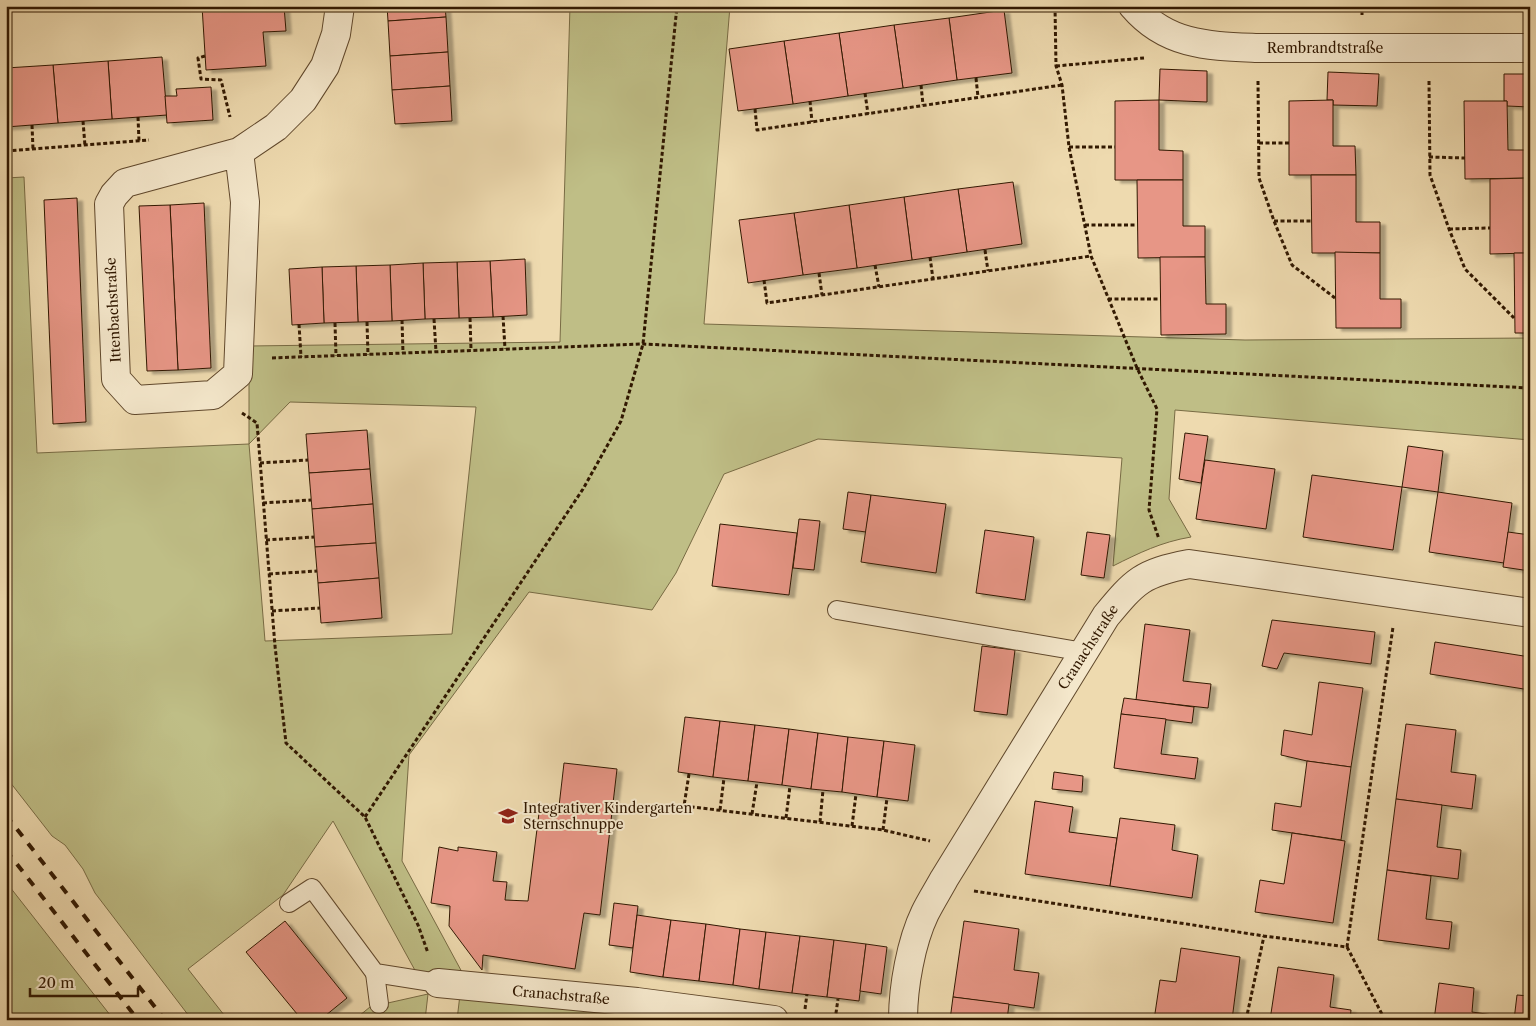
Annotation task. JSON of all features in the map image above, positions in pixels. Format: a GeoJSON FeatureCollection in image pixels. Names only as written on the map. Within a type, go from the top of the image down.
{"type":"FeatureCollection","features":[{"type":"Feature","properties":{"kind":"street","name":"Ittenbachstraße"},"geometry":{"type":"LineString","coordinates":[[213,395],[135,400],[116,378],[109,204],[125,183],[239,152],[276,126],[303,100],[325,66],[336,34],[340,6]]}},
{"type":"Feature","properties":{"kind":"street","name":"Rembrandtstraße"},"geometry":{"type":"LineString","coordinates":[[1133,6],[1152,26],[1177,39],[1217,46],[1258,48],[1530,48]]}},
{"type":"Feature","properties":{"kind":"street"},"geometry":{"type":"LineString","coordinates":[[213,395],[238,374],[245,202],[239,152]]}},
{"type":"Feature","properties":{"kind":"street","name":"Cranachstraße"},"geometry":{"type":"LineString","coordinates":[[903,1020],[908,973],[914,944],[924,915],[944,879],[1106,616],[1137,581],[1152,573],[1189,564],[1530,613]]}},
{"type":"Feature","properties":{"kind":"street","name":"Cranachstraße"},"geometry":{"type":"LineString","coordinates":[[438,983],[637,1002],[774,1020]]}},
{"type":"Feature","properties":{"kind":"lane"},"geometry":{"type":"LineString","coordinates":[[837,610],[1084,652]]}},
{"type":"Feature","properties":{"kind":"lane"},"geometry":{"type":"LineString","coordinates":[[289,903],[312,888],[375,973],[379,1004]]}},
{"type":"Feature","properties":{"kind":"lane"},"geometry":{"type":"LineString","coordinates":[[375,973],[438,983]]}},
{"type":"Feature","properties":{"kind":"path"},"geometry":{"type":"LineString","coordinates":[[365,817],[583,489],[621,421],[643,344],[678,6]]}},
{"type":"Feature","properties":{"kind":"path"},"geometry":{"type":"LineString","coordinates":[[1055,6],[1056,66],[1062,85],[1069,147],[1091,256],[1136,368],[1157,409],[1149,510],[1168,568]]}},
{"type":"Feature","properties":{"kind":"path"},"geometry":{"type":"LineString","coordinates":[[1056,66],[1146,58],[1177,39]]}},
{"type":"Feature","properties":{"kind":"path"},"geometry":{"type":"LineString","coordinates":[[1258,48],[1259,178],[1292,264],[1335,298]]}},
{"type":"Feature","properties":{"kind":"path"},"geometry":{"type":"LineString","coordinates":[[1428,48],[1430,175],[1465,270],[1514,318]]}},
{"type":"Feature","properties":{"kind":"path"},"geometry":{"type":"LineString","coordinates":[[205,56],[198,58],[201,79],[221,80],[239,152]]}},
{"type":"Feature","properties":{"kind":"path"},"geometry":{"type":"LineString","coordinates":[[976,78],[978,97]]}},
{"type":"Feature","properties":{"kind":"path"},"geometry":{"type":"LineString","coordinates":[[921,85],[924,105]]}},
{"type":"Feature","properties":{"kind":"path"},"geometry":{"type":"LineString","coordinates":[[755,109],[757,130],[1062,85]]}},
{"type":"Feature","properties":{"kind":"path"},"geometry":{"type":"LineString","coordinates":[[865,93],[868,114]]}},
{"type":"Feature","properties":{"kind":"path"},"geometry":{"type":"LineString","coordinates":[[810,101],[812,122]]}},
{"type":"Feature","properties":{"kind":"path"},"geometry":{"type":"LineString","coordinates":[[138,117],[139,141]]}},
{"type":"Feature","properties":{"kind":"path"},"geometry":{"type":"LineString","coordinates":[[83,121],[85,146]]}},
{"type":"Feature","properties":{"kind":"path"},"geometry":{"type":"LineString","coordinates":[[32,125],[33,149]]}},
{"type":"Feature","properties":{"kind":"path"},"geometry":{"type":"LineString","coordinates":[[6,152],[150,140],[168,172]]}},
{"type":"Feature","properties":{"kind":"path"},"geometry":{"type":"LineString","coordinates":[[1259,143],[1289,143]]}},
{"type":"Feature","properties":{"kind":"path"},"geometry":{"type":"LineString","coordinates":[[1069,147],[1115,147]]}},
{"type":"Feature","properties":{"kind":"path"},"geometry":{"type":"LineString","coordinates":[[1430,158],[1465,158]]}},
{"type":"Feature","properties":{"kind":"path"},"geometry":{"type":"LineString","coordinates":[[1274,221],[1312,221]]}},
{"type":"Feature","properties":{"kind":"path"},"geometry":{"type":"LineString","coordinates":[[1085,225],[1137,225]]}},
{"type":"Feature","properties":{"kind":"path"},"geometry":{"type":"LineString","coordinates":[[1449,228],[1490,228]]}},
{"type":"Feature","properties":{"kind":"path"},"geometry":{"type":"LineString","coordinates":[[985,250],[988,271]]}},
{"type":"Feature","properties":{"kind":"path"},"geometry":{"type":"LineString","coordinates":[[764,280],[767,303],[1091,256]]}},
{"type":"Feature","properties":{"kind":"path"},"geometry":{"type":"LineString","coordinates":[[930,257],[933,279]]}},
{"type":"Feature","properties":{"kind":"path"},"geometry":{"type":"LineString","coordinates":[[875,265],[879,287]]}},
{"type":"Feature","properties":{"kind":"path"},"geometry":{"type":"LineString","coordinates":[[819,273],[822,295]]}},
{"type":"Feature","properties":{"kind":"path"},"geometry":{"type":"LineString","coordinates":[[1108,299],[1160,299]]}},
{"type":"Feature","properties":{"kind":"path"},"geometry":{"type":"LineString","coordinates":[[503,316],[505,349]]}},
{"type":"Feature","properties":{"kind":"path"},"geometry":{"type":"LineString","coordinates":[[470,318],[471,350]]}},
{"type":"Feature","properties":{"kind":"path"},"geometry":{"type":"LineString","coordinates":[[434,319],[436,352]]}},
{"type":"Feature","properties":{"kind":"path"},"geometry":{"type":"LineString","coordinates":[[402,320],[403,354]]}},
{"type":"Feature","properties":{"kind":"path"},"geometry":{"type":"LineString","coordinates":[[367,322],[368,355]]}},
{"type":"Feature","properties":{"kind":"path"},"geometry":{"type":"LineString","coordinates":[[335,323],[336,356]]}},
{"type":"Feature","properties":{"kind":"path"},"geometry":{"type":"LineString","coordinates":[[299,324],[301,357]]}},
{"type":"Feature","properties":{"kind":"path"},"geometry":{"type":"LineString","coordinates":[[239,360],[643,344],[1530,388]]}},
{"type":"Feature","properties":{"kind":"path"},"geometry":{"type":"LineString","coordinates":[[213,395],[257,422],[272,611],[286,743],[365,817],[418,925],[438,983]]}},
{"type":"Feature","properties":{"kind":"path"},"geometry":{"type":"LineString","coordinates":[[260,463],[308,460]]}},
{"type":"Feature","properties":{"kind":"path"},"geometry":{"type":"LineString","coordinates":[[264,503],[311,500]]}},
{"type":"Feature","properties":{"kind":"path"},"geometry":{"type":"LineString","coordinates":[[266,540],[314,537]]}},
{"type":"Feature","properties":{"kind":"path"},"geometry":{"type":"LineString","coordinates":[[269,574],[317,571]]}},
{"type":"Feature","properties":{"kind":"path"},"geometry":{"type":"LineString","coordinates":[[1385,1020],[1347,948],[1398,594]]}},
{"type":"Feature","properties":{"kind":"path"},"geometry":{"type":"LineString","coordinates":[[272,611],[320,608]]}},
{"type":"Feature","properties":{"kind":"path"},"geometry":{"type":"LineString","coordinates":[[688,774],[684,806],[883,830],[924,839],[961,853]]}},
{"type":"Feature","properties":{"kind":"path"},"geometry":{"type":"LineString","coordinates":[[720,810],[724,778]]}},
{"type":"Feature","properties":{"kind":"path"},"geometry":{"type":"LineString","coordinates":[[752,814],[756,782]]}},
{"type":"Feature","properties":{"kind":"path"},"geometry":{"type":"LineString","coordinates":[[786,818],[790,786]]}},
{"type":"Feature","properties":{"kind":"path"},"geometry":{"type":"LineString","coordinates":[[820,822],[823,790]]}},
{"type":"Feature","properties":{"kind":"path"},"geometry":{"type":"LineString","coordinates":[[852,826],[856,794]]}},
{"type":"Feature","properties":{"kind":"path"},"geometry":{"type":"LineString","coordinates":[[883,830],[887,798]]}},
{"type":"Feature","properties":{"kind":"path"},"geometry":{"type":"LineString","coordinates":[[944,879],[973,891],[1347,948]]}},
{"type":"Feature","properties":{"kind":"path"},"geometry":{"type":"LineString","coordinates":[[1246,1020],[1264,936]]}},
{"type":"Feature","properties":{"kind":"path"},"geometry":{"type":"LineString","coordinates":[[836,1020],[838,999]]}},
{"type":"Feature","properties":{"kind":"shaded area"},"geometry":{"type":"Polygon","coordinates":[[[570,6],[730,6],[704,324],[1245,340],[1530,338],[1530,440],[1175,410],[1169,499],[1191,537],[1141,552],[1113,566],[1122,458],[818,439],[724,474],[676,573],[652,610],[529,592],[409,755],[402,861],[463,974],[428,994],[333,821],[283,895],[188,969],[228,1020],[192,1020],[95,893],[83,869],[65,845],[52,836],[6,777],[6,178],[24,177],[37,453],[249,444],[249,346],[560,342],[570,6]],[[290,402],[249,444],[265,641],[452,634],[476,407],[290,402]]]}},
{"type":"Feature","properties":{"kind":"shaded area"},"geometry":{"type":"Polygon","coordinates":[[[6,882],[114,1020],[6,1020],[6,882]]]}},
{"type":"Feature","properties":{"kind":"shaded area"},"geometry":{"type":"Polygon","coordinates":[[[461,986],[636,1012],[635,1020],[457,1020],[461,986]]]}},
{"type":"Feature","properties":{"kind":"shaded area"},"geometry":{"type":"Polygon","coordinates":[[[428,994],[425,1020],[354,1020],[370,1007],[428,994]]]}},
{"type":"Feature","properties":{"kind":"building"},"geometry":{"type":"Polygon","coordinates":[[[202,6],[284,6],[286,31],[263,32],[266,66],[206,70],[202,6]]]}},
{"type":"Feature","properties":{"kind":"building"},"geometry":{"type":"Polygon","coordinates":[[[387,6],[445,6],[446,17],[388,21],[387,6]]]}},
{"type":"Feature","properties":{"kind":"building"},"geometry":{"type":"Polygon","coordinates":[[[1004,10],[1012,73],[957,80],[949,18],[1004,10]]]}},
{"type":"Feature","properties":{"kind":"building"},"geometry":{"type":"Polygon","coordinates":[[[446,17],[448,52],[390,56],[388,21],[446,17]]]}},
{"type":"Feature","properties":{"kind":"building"},"geometry":{"type":"Polygon","coordinates":[[[949,18],[957,80],[903,88],[894,25],[949,18]]]}},
{"type":"Feature","properties":{"kind":"building"},"geometry":{"type":"Polygon","coordinates":[[[894,25],[903,88],[848,96],[839,33],[894,25]]]}},
{"type":"Feature","properties":{"kind":"building"},"geometry":{"type":"Polygon","coordinates":[[[839,33],[848,96],[793,104],[784,41],[839,33]]]}},
{"type":"Feature","properties":{"kind":"building"},"geometry":{"type":"Polygon","coordinates":[[[784,41],[793,104],[738,111],[729,49],[784,41]]]}},
{"type":"Feature","properties":{"kind":"building"},"geometry":{"type":"Polygon","coordinates":[[[448,52],[450,86],[392,90],[390,56],[448,52]]]}},
{"type":"Feature","properties":{"kind":"building"},"geometry":{"type":"Polygon","coordinates":[[[162,57],[167,115],[112,119],[108,61],[162,57]]]}},
{"type":"Feature","properties":{"kind":"building"},"geometry":{"type":"Polygon","coordinates":[[[108,61],[112,119],[58,123],[53,65],[108,61]]]}},
{"type":"Feature","properties":{"kind":"building"},"geometry":{"type":"Polygon","coordinates":[[[53,65],[58,123],[6,127],[6,68],[53,65]]]}},
{"type":"Feature","properties":{"kind":"building"},"geometry":{"type":"Polygon","coordinates":[[[1160,69],[1207,71],[1207,102],[1159,100],[1160,69]]]}},
{"type":"Feature","properties":{"kind":"building"},"geometry":{"type":"Polygon","coordinates":[[[1328,72],[1379,74],[1377,106],[1333,105],[1333,100],[1327,100],[1328,72]]]}},
{"type":"Feature","properties":{"kind":"building"},"geometry":{"type":"Polygon","coordinates":[[[1504,74],[1530,74],[1530,107],[1507,106],[1507,101],[1504,101],[1504,74]]]}},
{"type":"Feature","properties":{"kind":"building"},"geometry":{"type":"Polygon","coordinates":[[[450,86],[452,121],[395,124],[392,90],[450,86]]]}},
{"type":"Feature","properties":{"kind":"building"},"geometry":{"type":"Polygon","coordinates":[[[211,87],[213,120],[167,123],[165,96],[177,96],[176,89],[211,87]]]}},
{"type":"Feature","properties":{"kind":"building"},"geometry":{"type":"Polygon","coordinates":[[[1159,100],[1159,150],[1183,151],[1183,180],[1115,180],[1115,101],[1159,100]]]}},
{"type":"Feature","properties":{"kind":"building"},"geometry":{"type":"Polygon","coordinates":[[[1333,100],[1333,146],[1355,146],[1356,175],[1289,175],[1289,101],[1333,100]]]}},
{"type":"Feature","properties":{"kind":"building"},"geometry":{"type":"Polygon","coordinates":[[[1464,101],[1507,101],[1508,150],[1530,150],[1530,178],[1465,179],[1464,101]]]}},
{"type":"Feature","properties":{"kind":"building"},"geometry":{"type":"Polygon","coordinates":[[[1311,175],[1356,175],[1356,222],[1380,222],[1380,253],[1312,253],[1311,175]]]}},
{"type":"Feature","properties":{"kind":"building"},"geometry":{"type":"Polygon","coordinates":[[[1530,178],[1530,253],[1490,254],[1490,179],[1530,178]]]}},
{"type":"Feature","properties":{"kind":"building"},"geometry":{"type":"Polygon","coordinates":[[[1137,180],[1183,180],[1183,226],[1205,226],[1205,257],[1138,258],[1137,180]]]}},
{"type":"Feature","properties":{"kind":"building"},"geometry":{"type":"Polygon","coordinates":[[[1013,182],[1022,244],[967,252],[958,189],[1013,182]]]}},
{"type":"Feature","properties":{"kind":"building"},"geometry":{"type":"Polygon","coordinates":[[[958,189],[967,252],[912,260],[904,197],[958,189]]]}},
{"type":"Feature","properties":{"kind":"building"},"geometry":{"type":"Polygon","coordinates":[[[904,197],[912,260],[857,268],[849,205],[904,197]]]}},
{"type":"Feature","properties":{"kind":"building"},"geometry":{"type":"Polygon","coordinates":[[[77,198],[86,422],[53,424],[44,200],[77,198]]]}},
{"type":"Feature","properties":{"kind":"building"},"geometry":{"type":"Polygon","coordinates":[[[204,203],[211,368],[178,370],[170,205],[204,203]]]}},
{"type":"Feature","properties":{"kind":"building"},"geometry":{"type":"Polygon","coordinates":[[[170,205],[178,370],[147,371],[139,206],[170,205]]]}},
{"type":"Feature","properties":{"kind":"building"},"geometry":{"type":"Polygon","coordinates":[[[849,205],[857,268],[803,275],[794,213],[849,205]]]}},
{"type":"Feature","properties":{"kind":"building"},"geometry":{"type":"Polygon","coordinates":[[[794,213],[803,275],[748,283],[739,220],[794,213]]]}},
{"type":"Feature","properties":{"kind":"building"},"geometry":{"type":"Polygon","coordinates":[[[1335,252],[1380,253],[1380,299],[1401,299],[1401,328],[1336,328],[1335,252]]]}},
{"type":"Feature","properties":{"kind":"building"},"geometry":{"type":"Polygon","coordinates":[[[1514,253],[1530,253],[1530,333],[1515,333],[1514,253]]]}},
{"type":"Feature","properties":{"kind":"building"},"geometry":{"type":"Polygon","coordinates":[[[1160,257],[1205,257],[1206,304],[1226,304],[1226,334],[1161,335],[1160,257]]]}},
{"type":"Feature","properties":{"kind":"building"},"geometry":{"type":"Polygon","coordinates":[[[525,259],[527,315],[493,317],[490,261],[525,259]]]}},
{"type":"Feature","properties":{"kind":"building"},"geometry":{"type":"Polygon","coordinates":[[[490,261],[493,317],[459,318],[457,262],[490,261]]]}},
{"type":"Feature","properties":{"kind":"building"},"geometry":{"type":"Polygon","coordinates":[[[457,262],[459,318],[425,319],[423,263],[457,262]]]}},
{"type":"Feature","properties":{"kind":"building"},"geometry":{"type":"Polygon","coordinates":[[[423,263],[425,319],[392,321],[390,265],[423,263]]]}},
{"type":"Feature","properties":{"kind":"building"},"geometry":{"type":"Polygon","coordinates":[[[390,265],[392,321],[358,322],[356,266],[390,265]]]}},
{"type":"Feature","properties":{"kind":"building"},"geometry":{"type":"Polygon","coordinates":[[[356,266],[358,322],[324,323],[322,267],[356,266]]]}},
{"type":"Feature","properties":{"kind":"building"},"geometry":{"type":"Polygon","coordinates":[[[322,267],[324,323],[292,325],[289,269],[322,267]]]}},
{"type":"Feature","properties":{"kind":"building"},"geometry":{"type":"Polygon","coordinates":[[[367,430],[370,469],[309,473],[306,434],[367,430]]]}},
{"type":"Feature","properties":{"kind":"building"},"geometry":{"type":"Polygon","coordinates":[[[1185,433],[1208,436],[1201,483],[1179,479],[1185,433]]]}},
{"type":"Feature","properties":{"kind":"building"},"geometry":{"type":"Polygon","coordinates":[[[1408,446],[1443,451],[1438,492],[1402,487],[1408,446]]]}},
{"type":"Feature","properties":{"kind":"building"},"geometry":{"type":"Polygon","coordinates":[[[1205,460],[1275,469],[1266,529],[1196,519],[1205,460]]]}},
{"type":"Feature","properties":{"kind":"building"},"geometry":{"type":"Polygon","coordinates":[[[370,469],[373,504],[312,509],[309,473],[370,469]]]}},
{"type":"Feature","properties":{"kind":"building"},"geometry":{"type":"Polygon","coordinates":[[[1312,475],[1402,487],[1393,550],[1303,537],[1312,475]]]}},
{"type":"Feature","properties":{"kind":"building"},"geometry":{"type":"Polygon","coordinates":[[[848,492],[871,495],[866,532],[843,529],[848,492]]]}},
{"type":"Feature","properties":{"kind":"building"},"geometry":{"type":"Polygon","coordinates":[[[1438,492],[1512,503],[1504,563],[1429,552],[1438,492]]]}},
{"type":"Feature","properties":{"kind":"building"},"geometry":{"type":"Polygon","coordinates":[[[871,495],[946,504],[936,573],[861,562],[871,495]]]}},
{"type":"Feature","properties":{"kind":"building"},"geometry":{"type":"Polygon","coordinates":[[[373,504],[376,543],[315,547],[312,509],[373,504]]]}},
{"type":"Feature","properties":{"kind":"building"},"geometry":{"type":"Polygon","coordinates":[[[799,519],[820,521],[814,570],[793,568],[799,519]]]}},
{"type":"Feature","properties":{"kind":"building"},"geometry":{"type":"Polygon","coordinates":[[[720,524],[797,533],[789,595],[712,586],[720,524]]]}},
{"type":"Feature","properties":{"kind":"building"},"geometry":{"type":"Polygon","coordinates":[[[985,530],[1034,537],[1025,600],[976,593],[985,530]]]}},
{"type":"Feature","properties":{"kind":"building"},"geometry":{"type":"Polygon","coordinates":[[[1087,532],[1110,535],[1104,578],[1081,575],[1087,532]]]}},
{"type":"Feature","properties":{"kind":"building"},"geometry":{"type":"Polygon","coordinates":[[[1508,532],[1530,535],[1530,571],[1503,567],[1508,532]]]}},
{"type":"Feature","properties":{"kind":"building"},"geometry":{"type":"Polygon","coordinates":[[[376,543],[379,578],[318,583],[315,547],[376,543]]]}},
{"type":"Feature","properties":{"kind":"building"},"geometry":{"type":"Polygon","coordinates":[[[379,578],[382,618],[321,623],[318,583],[379,578]]]}},
{"type":"Feature","properties":{"kind":"building"},"geometry":{"type":"Polygon","coordinates":[[[1272,620],[1375,632],[1371,664],[1284,653],[1277,669],[1262,666],[1272,620]]]}},
{"type":"Feature","properties":{"kind":"building"},"geometry":{"type":"Polygon","coordinates":[[[1145,624],[1190,630],[1183,681],[1211,684],[1208,708],[1136,700],[1145,624]]]}},
{"type":"Feature","properties":{"kind":"building"},"geometry":{"type":"Polygon","coordinates":[[[1435,642],[1530,657],[1530,690],[1430,674],[1435,642]]]}},
{"type":"Feature","properties":{"kind":"building"},"geometry":{"type":"Polygon","coordinates":[[[982,646],[1015,650],[1007,715],[974,711],[982,646]]]}},
{"type":"Feature","properties":{"kind":"building"},"geometry":{"type":"Polygon","coordinates":[[[1319,682],[1363,688],[1351,767],[1307,761],[1281,755],[1284,730],[1312,735],[1319,682]]]}},
{"type":"Feature","properties":{"kind":"building"},"geometry":{"type":"Polygon","coordinates":[[[1124,698],[1194,707],[1192,723],[1121,714],[1124,698]]]}},
{"type":"Feature","properties":{"kind":"building"},"geometry":{"type":"Polygon","coordinates":[[[1121,714],[1166,719],[1161,754],[1198,758],[1195,779],[1114,768],[1121,714]]]}},
{"type":"Feature","properties":{"kind":"building"},"geometry":{"type":"Polygon","coordinates":[[[685,717],[720,721],[713,777],[678,772],[685,717]]]}},
{"type":"Feature","properties":{"kind":"building"},"geometry":{"type":"Polygon","coordinates":[[[720,721],[755,725],[748,781],[713,777],[720,721]]]}},
{"type":"Feature","properties":{"kind":"building"},"geometry":{"type":"Polygon","coordinates":[[[1406,724],[1456,730],[1451,772],[1476,775],[1472,809],[1396,799],[1406,724]]]}},
{"type":"Feature","properties":{"kind":"building"},"geometry":{"type":"Polygon","coordinates":[[[755,725],[789,729],[782,785],[748,781],[755,725]]]}},
{"type":"Feature","properties":{"kind":"building"},"geometry":{"type":"Polygon","coordinates":[[[789,729],[818,733],[811,789],[782,785],[789,729]]]}},
{"type":"Feature","properties":{"kind":"building"},"geometry":{"type":"Polygon","coordinates":[[[818,733],[848,737],[842,792],[811,789],[818,733]]]}},
{"type":"Feature","properties":{"kind":"building"},"geometry":{"type":"Polygon","coordinates":[[[848,737],[884,741],[877,797],[842,792],[848,737]]]}},
{"type":"Feature","properties":{"kind":"building"},"geometry":{"type":"Polygon","coordinates":[[[884,741],[915,745],[908,801],[877,797],[884,741]]]}},
{"type":"Feature","properties":{"kind":"building"},"geometry":{"type":"Polygon","coordinates":[[[1307,761],[1351,767],[1341,840],[1272,830],[1275,803],[1301,807],[1307,761]]]}},
{"type":"Feature","properties":{"kind":"building"},"geometry":{"type":"Polygon","coordinates":[[[564,763],[617,769],[600,915],[584,913],[575,969],[483,955],[482,970],[449,926],[450,906],[431,903],[439,847],[458,851],[458,847],[497,852],[493,881],[507,882],[505,900],[528,901],[539,813],[558,815],[564,763]]]}},
{"type":"Feature","properties":{"kind":"building"},"geometry":{"type":"Polygon","coordinates":[[[1054,772],[1083,776],[1082,792],[1052,789],[1054,772]]]}},
{"type":"Feature","properties":{"kind":"building"},"geometry":{"type":"Polygon","coordinates":[[[1396,799],[1442,805],[1437,847],[1461,850],[1458,879],[1387,870],[1396,799]]]}},
{"type":"Feature","properties":{"kind":"building"},"geometry":{"type":"Polygon","coordinates":[[[1035,801],[1073,807],[1069,832],[1117,838],[1110,886],[1025,874],[1035,801]]]}},
{"type":"Feature","properties":{"kind":"building"},"geometry":{"type":"Polygon","coordinates":[[[1120,818],[1175,825],[1172,850],[1198,855],[1192,898],[1110,886],[1120,818]]]}},
{"type":"Feature","properties":{"kind":"building"},"geometry":{"type":"Polygon","coordinates":[[[1292,833],[1345,841],[1333,923],[1255,912],[1260,880],[1284,884],[1292,833]]]}},
{"type":"Feature","properties":{"kind":"building"},"geometry":{"type":"Polygon","coordinates":[[[1387,870],[1431,876],[1426,919],[1452,922],[1449,949],[1378,940],[1387,870]]]}},
{"type":"Feature","properties":{"kind":"building"},"geometry":{"type":"Polygon","coordinates":[[[614,903],[638,906],[633,948],[609,945],[614,903]]]}},
{"type":"Feature","properties":{"kind":"building"},"geometry":{"type":"Polygon","coordinates":[[[637,915],[671,920],[663,977],[630,972],[637,915]]]}},
{"type":"Feature","properties":{"kind":"building"},"geometry":{"type":"Polygon","coordinates":[[[671,920],[706,924],[699,981],[663,977],[671,920]]]}},
{"type":"Feature","properties":{"kind":"building"},"geometry":{"type":"Polygon","coordinates":[[[285,921],[347,998],[320,1020],[302,1020],[246,952],[285,921]]]}},
{"type":"Feature","properties":{"kind":"building"},"geometry":{"type":"Polygon","coordinates":[[[964,921],[1019,929],[1014,970],[1039,973],[1034,1008],[953,997],[964,921]]]}},
{"type":"Feature","properties":{"kind":"building"},"geometry":{"type":"Polygon","coordinates":[[[706,924],[740,929],[733,985],[699,981],[706,924]]]}},
{"type":"Feature","properties":{"kind":"building"},"geometry":{"type":"Polygon","coordinates":[[[740,929],[766,932],[759,989],[733,985],[740,929]]]}},
{"type":"Feature","properties":{"kind":"building"},"geometry":{"type":"Polygon","coordinates":[[[766,932],[800,936],[792,993],[759,989],[766,932]]]}},
{"type":"Feature","properties":{"kind":"building"},"geometry":{"type":"Polygon","coordinates":[[[800,936],[834,940],[827,997],[792,993],[800,936]]]}},
{"type":"Feature","properties":{"kind":"building"},"geometry":{"type":"Polygon","coordinates":[[[834,940],[866,944],[859,1001],[827,997],[834,940]]]}},
{"type":"Feature","properties":{"kind":"building"},"geometry":{"type":"Polygon","coordinates":[[[866,944],[887,947],[881,994],[860,991],[866,944]]]}},
{"type":"Feature","properties":{"kind":"building"},"geometry":{"type":"Polygon","coordinates":[[[1181,948],[1240,957],[1232,1020],[1154,1020],[1160,980],[1176,982],[1181,948]]]}},
{"type":"Feature","properties":{"kind":"building"},"geometry":{"type":"Polygon","coordinates":[[[1278,967],[1334,975],[1330,1007],[1351,1010],[1350,1020],[1270,1020],[1278,967]]]}},
{"type":"Feature","properties":{"kind":"building"},"geometry":{"type":"Polygon","coordinates":[[[1439,983],[1474,988],[1472,1012],[1514,1018],[1514,1020],[1434,1020],[1439,983]]]}},
{"type":"Feature","properties":{"kind":"building"},"geometry":{"type":"Polygon","coordinates":[[[1517,995],[1530,996],[1530,1020],[1514,1020],[1517,995]]]}},
{"type":"Feature","properties":{"kind":"building"},"geometry":{"type":"Polygon","coordinates":[[[953,997],[1009,1004],[1007,1020],[950,1020],[953,997]]]}},
{"type":"Feature","properties":{"kind":"railway"},"geometry":{"type":"LineString","coordinates":[[6,815],[165,1020]]}},
{"type":"Feature","properties":{"kind":"railway"},"geometry":{"type":"LineString","coordinates":[[6,850],[138,1020]]}},
{"type":"Feature","properties":{"kind":"place","name":"Integrativer Kindergarten Sternschnuppe"},"geometry":{"type":"Point","coordinates":[508,816]}}]}
